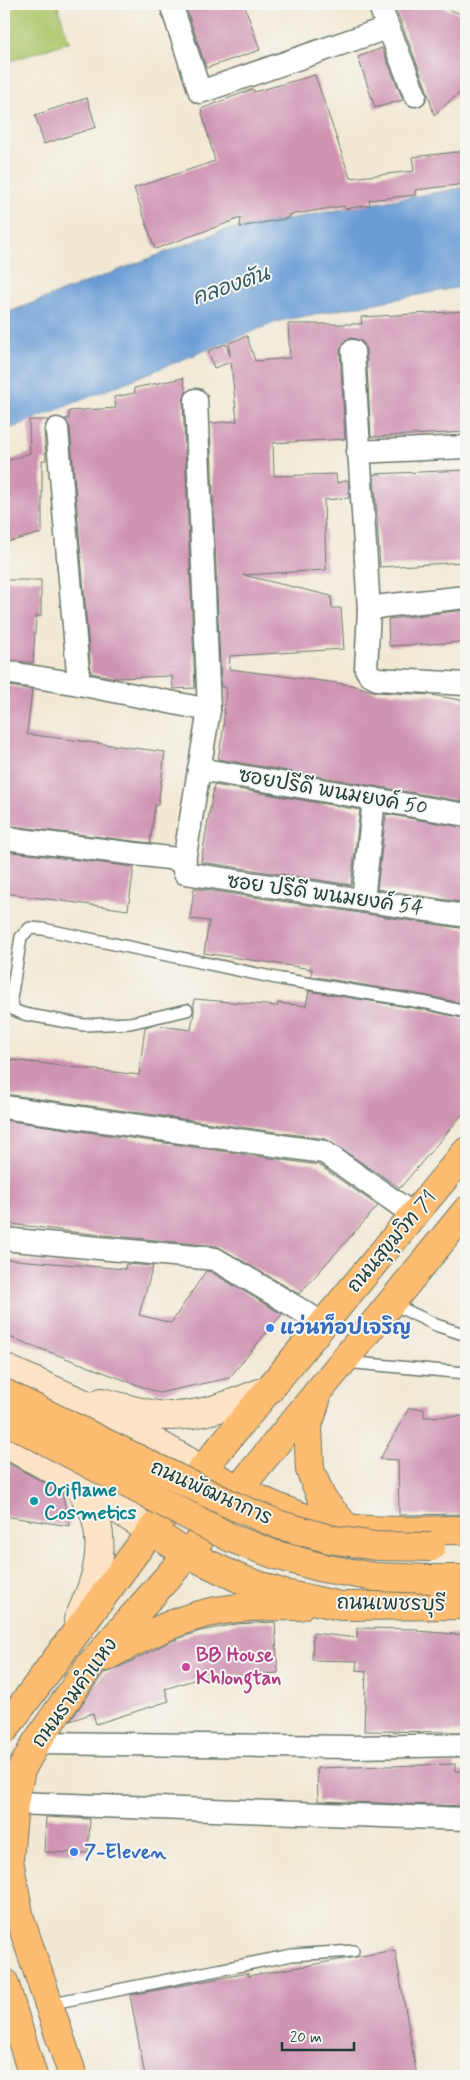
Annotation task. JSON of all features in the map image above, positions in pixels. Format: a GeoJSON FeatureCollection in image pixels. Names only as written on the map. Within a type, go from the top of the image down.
{"type":"FeatureCollection","features":[{"type":"Feature","properties":{"kind":"main road","name":"ถนนสุขุมวิท 71"},"geometry":{"type":"LineString","coordinates":[[203,1470],[466,1152]]}},
{"type":"Feature","properties":{"kind":"main road","name":"ถนนสุขุมวิท 71"},"geometry":{"type":"LineString","coordinates":[[239,1490],[466,1211]]}},
{"type":"Feature","properties":{"kind":"main road","name":"ถนนพัฒนาการ"},"geometry":{"type":"LineString","coordinates":[[4,1368],[102,1412],[203,1470]]}},
{"type":"Feature","properties":{"kind":"main road"},"geometry":{"type":"LineString","coordinates":[[54,1390],[168,1416],[199,1413],[227,1407],[270,1389]]}},
{"type":"Feature","properties":{"kind":"main road","name":"ถนนพัฒนาการ"},"geometry":{"type":"LineString","coordinates":[[4,1393],[234,1506],[280,1525],[330,1539],[375,1546],[466,1547]]}},
{"type":"Feature","properties":{"kind":"main road"},"geometry":{"type":"LineString","coordinates":[[318,1393],[308,1426],[310,1470],[322,1499],[347,1528]]}},
{"type":"Feature","properties":{"kind":"main road","name":"ถนนพัฒนาการ"},"geometry":{"type":"LineString","coordinates":[[4,1419],[240,1541],[276,1555],[323,1568],[375,1577],[431,1579]]}},
{"type":"Feature","properties":{"kind":"main road"},"geometry":{"type":"LineString","coordinates":[[4,1443],[76,1482],[151,1531]]}},
{"type":"Feature","properties":{"kind":"main road"},"geometry":{"type":"LineString","coordinates":[[203,1470],[239,1490],[304,1518],[347,1528],[397,1531],[466,1530]]}},
{"type":"Feature","properties":{"kind":"main road","name":"ถนนรามคำแหง"},"geometry":{"type":"LineString","coordinates":[[4,1730],[151,1531],[203,1470]]}},
{"type":"Feature","properties":{"kind":"main road"},"geometry":{"type":"LineString","coordinates":[[65,1646],[92,1591],[99,1566],[100,1540],[96,1518],[76,1482]]}},
{"type":"Feature","properties":{"kind":"main road","name":"ถนนรามคำแหง"},"geometry":{"type":"LineString","coordinates":[[73,2076],[20,1919],[9,1860],[14,1803],[22,1770],[36,1743],[90,1665],[188,1554],[239,1490]]}},
{"type":"Feature","properties":{"kind":"main road","name":"ถนนเพชรบุรี"},"geometry":{"type":"LineString","coordinates":[[151,1531],[188,1554],[238,1578],[284,1594],[341,1606],[466,1604]]}},
{"type":"Feature","properties":{"kind":"main road","name":"ถนนเพชรบุรี"},"geometry":{"type":"LineString","coordinates":[[431,1579],[466,1579]]}},
{"type":"Feature","properties":{"kind":"main road"},"geometry":{"type":"LineString","coordinates":[[90,1665],[155,1632],[196,1615],[267,1606],[341,1606]]}},
{"type":"Feature","properties":{"kind":"main road"},"geometry":{"type":"LineString","coordinates":[[4,1982],[33,2076]]}},
{"type":"Feature","properties":{"kind":"street"},"geometry":{"type":"LineString","coordinates":[[171,4],[200,92],[387,28]]}},
{"type":"Feature","properties":{"kind":"street"},"geometry":{"type":"LineString","coordinates":[[379,4],[415,95]]}},
{"type":"Feature","properties":{"kind":"street"},"geometry":{"type":"LineString","coordinates":[[353,352],[369,610],[366,669],[370,675],[377,679],[466,684]]}},
{"type":"Feature","properties":{"kind":"street"},"geometry":{"type":"LineString","coordinates":[[185,866],[209,710],[196,400]]}},
{"type":"Feature","properties":{"kind":"street"},"geometry":{"type":"LineString","coordinates":[[57,429],[79,684]]}},
{"type":"Feature","properties":{"kind":"street"},"geometry":{"type":"LineString","coordinates":[[358,452],[466,447]]}},
{"type":"Feature","properties":{"kind":"street"},"geometry":{"type":"LineString","coordinates":[[369,610],[383,606],[466,597]]}},
{"type":"Feature","properties":{"kind":"street"},"geometry":{"type":"LineString","coordinates":[[4,672],[79,684],[209,710]]}},
{"type":"Feature","properties":{"kind":"street","name":"ซอยปรีดี พนมยงค์ 50"},"geometry":{"type":"LineString","coordinates":[[199,769],[466,815]]}},
{"type":"Feature","properties":{"kind":"street"},"geometry":{"type":"LineString","coordinates":[[363,900],[374,799]]}},
{"type":"Feature","properties":{"kind":"street","name":"ซอย ปรีดี พนมยงค์ 54"},"geometry":{"type":"LineString","coordinates":[[4,838],[185,866],[190,875],[466,916]]}},
{"type":"Feature","properties":{"kind":"street"},"geometry":{"type":"LineString","coordinates":[[4,1107],[324,1152],[414,1215]]}},
{"type":"Feature","properties":{"kind":"street"},"geometry":{"type":"LineString","coordinates":[[4,1239],[215,1259],[324,1324]]}},
{"type":"Feature","properties":{"kind":"street"},"geometry":{"type":"LineString","coordinates":[[36,1743],[354,1747],[466,1746]]}},
{"type":"Feature","properties":{"kind":"street"},"geometry":{"type":"LineString","coordinates":[[14,1803],[466,1819]]}},
{"type":"Feature","properties":{"kind":"lane"},"geometry":{"type":"LineString","coordinates":[[187,1010],[130,1023],[84,1025],[24,1014],[14,1010],[11,999],[21,937],[30,928],[43,928],[281,979],[427,1003],[466,1012]]}},
{"type":"Feature","properties":{"kind":"lane"},"geometry":{"type":"LineString","coordinates":[[391,1303],[436,1325],[466,1335]]}},
{"type":"Feature","properties":{"kind":"lane"},"geometry":{"type":"LineString","coordinates":[[343,1362],[466,1372]]}},
{"type":"Feature","properties":{"kind":"lane"},"geometry":{"type":"LineString","coordinates":[[48,2004],[292,1955],[352,1951]]}},
{"type":"Feature","properties":{"kind":"green space"},"geometry":{"type":"Polygon","coordinates":[[[4,4],[57,4],[69,42],[4,63],[4,4]]]}},
{"type":"Feature","properties":{"kind":"water","name":"คลองตัน"},"geometry":{"type":"Polygon","coordinates":[[[466,187],[466,286],[279,321],[4,431],[4,314],[221,231],[466,187]]]}},
{"type":"Feature","properties":{"kind":"building"},"geometry":{"type":"Polygon","coordinates":[[[185,4],[244,4],[260,50],[206,68],[185,4]]]}},
{"type":"Feature","properties":{"kind":"building"},"geometry":{"type":"Polygon","coordinates":[[[394,4],[439,4],[466,16],[466,50],[460,60],[466,87],[434,115],[427,90],[394,4]]]}},
{"type":"Feature","properties":{"kind":"building"},"geometry":{"type":"Polygon","coordinates":[[[382,48],[403,100],[375,108],[358,57],[382,48]]]}},
{"type":"Feature","properties":{"kind":"building"},"geometry":{"type":"Polygon","coordinates":[[[315,75],[350,178],[414,171],[412,157],[466,151],[466,184],[415,190],[415,195],[369,200],[370,205],[345,209],[344,206],[288,215],[289,218],[240,227],[241,218],[155,249],[134,188],[215,161],[201,109],[253,89],[254,92],[315,75]]]}},
{"type":"Feature","properties":{"kind":"building"},"geometry":{"type":"Polygon","coordinates":[[[87,98],[96,127],[44,144],[35,115],[87,98]]]}},
{"type":"Feature","properties":{"kind":"building"},"geometry":{"type":"Polygon","coordinates":[[[466,311],[466,432],[371,437],[366,350],[364,343],[352,338],[345,340],[340,352],[345,439],[273,443],[274,476],[336,474],[337,483],[348,480],[349,498],[324,500],[326,570],[243,575],[331,596],[332,608],[341,608],[344,649],[230,656],[229,669],[352,685],[376,692],[431,695],[466,701],[466,802],[218,759],[223,732],[226,687],[221,687],[210,423],[237,421],[231,362],[214,368],[208,351],[226,344],[230,356],[229,343],[247,336],[255,361],[290,358],[288,324],[362,324],[361,317],[466,311]]]}},
{"type":"Feature","properties":{"kind":"building"},"geometry":{"type":"Polygon","coordinates":[[[183,378],[186,392],[183,401],[195,688],[173,689],[172,676],[116,678],[91,673],[70,428],[65,419],[69,419],[69,411],[116,408],[114,397],[135,393],[134,388],[183,378]]]}},
{"type":"Feature","properties":{"kind":"building"},"geometry":{"type":"Polygon","coordinates":[[[29,420],[48,420],[44,430],[46,460],[42,460],[42,533],[4,543],[4,462],[30,453],[29,420]]]}},
{"type":"Feature","properties":{"kind":"building"},"geometry":{"type":"Polygon","coordinates":[[[466,470],[466,562],[380,567],[374,474],[466,470]]]}},
{"type":"Feature","properties":{"kind":"building"},"geometry":{"type":"Polygon","coordinates":[[[4,580],[41,580],[41,616],[36,616],[33,663],[4,659],[4,580]]]}},
{"type":"Feature","properties":{"kind":"building"},"geometry":{"type":"Polygon","coordinates":[[[466,610],[466,642],[389,646],[388,619],[466,610]]]}},
{"type":"Feature","properties":{"kind":"building"},"geometry":{"type":"Polygon","coordinates":[[[4,685],[32,690],[27,734],[165,752],[158,805],[155,805],[150,843],[4,825],[4,685]]]}},
{"type":"Feature","properties":{"kind":"building"},"geometry":{"type":"Polygon","coordinates":[[[214,785],[360,810],[351,885],[201,862],[214,785]]]}},
{"type":"Feature","properties":{"kind":"building"},"geometry":{"type":"Polygon","coordinates":[[[386,814],[466,828],[466,903],[377,889],[386,814]]]}},
{"type":"Feature","properties":{"kind":"building"},"geometry":{"type":"Polygon","coordinates":[[[4,851],[134,867],[128,910],[4,893],[4,851]]]}},
{"type":"Feature","properties":{"kind":"building"},"geometry":{"type":"Polygon","coordinates":[[[194,888],[466,929],[466,1004],[311,976],[312,969],[204,953],[209,921],[190,919],[194,888]]]}},
{"type":"Feature","properties":{"kind":"building"},"geometry":{"type":"Polygon","coordinates":[[[309,991],[426,1010],[466,1019],[466,1110],[400,1188],[326,1139],[4,1094],[4,1059],[139,1075],[145,1027],[155,1025],[191,1030],[194,999],[278,1006],[278,1003],[306,1006],[309,991]]]}},
{"type":"Feature","properties":{"kind":"building"},"geometry":{"type":"Polygon","coordinates":[[[4,1120],[319,1165],[378,1206],[299,1294],[217,1246],[4,1223],[4,1120]]]}},
{"type":"Feature","properties":{"kind":"building"},"geometry":{"type":"Polygon","coordinates":[[[4,1259],[125,1269],[126,1264],[153,1266],[139,1315],[171,1323],[206,1271],[211,1272],[282,1314],[229,1378],[159,1393],[4,1335],[4,1259]]]}},
{"type":"Feature","properties":{"kind":"building"},"geometry":{"type":"Polygon","coordinates":[[[409,1408],[424,1409],[424,1417],[466,1416],[466,1514],[399,1515],[398,1460],[380,1459],[409,1408]]]}},
{"type":"Feature","properties":{"kind":"building","name":"Oriflame Cosmetics"},"geometry":{"type":"Polygon","coordinates":[[[4,1461],[62,1492],[70,1526],[4,1516],[4,1461]]]}},
{"type":"Feature","properties":{"kind":"building"},"geometry":{"type":"Polygon","coordinates":[[[275,1622],[278,1673],[203,1677],[165,1689],[169,1701],[96,1724],[93,1713],[70,1721],[104,1673],[112,1671],[167,1643],[200,1631],[236,1624],[275,1622]]]}},
{"type":"Feature","properties":{"kind":"building"},"geometry":{"type":"Polygon","coordinates":[[[357,1628],[417,1629],[417,1631],[466,1635],[466,1732],[364,1731],[366,1671],[356,1670],[357,1661],[312,1660],[313,1633],[357,1638],[357,1628]]]}},
{"type":"Feature","properties":{"kind":"building"},"geometry":{"type":"Polygon","coordinates":[[[455,1764],[455,1771],[466,1771],[466,1806],[318,1801],[317,1768],[455,1764]]]}},
{"type":"Feature","properties":{"kind":"building"},"geometry":{"type":"Polygon","coordinates":[[[46,1817],[90,1819],[88,1853],[44,1852],[46,1817]]]}},
{"type":"Feature","properties":{"kind":"building"},"geometry":{"type":"Polygon","coordinates":[[[395,1950],[417,2076],[145,2076],[130,1995],[248,1973],[248,1976],[395,1950]]]}},
{"type":"Feature","properties":{"kind":"place","name":"แว่นท็อปเจริญ"},"geometry":{"type":"Point","coordinates":[270,1328]}},
{"type":"Feature","properties":{"kind":"place","name":"Oriflame Cosmetics"},"geometry":{"type":"Point","coordinates":[34,1501]}},
{"type":"Feature","properties":{"kind":"place","name":"BB House Khlongtan"},"geometry":{"type":"Point","coordinates":[186,1667]}},
{"type":"Feature","properties":{"kind":"place","name":"7-Eleven"},"geometry":{"type":"Point","coordinates":[74,1852]}}]}
